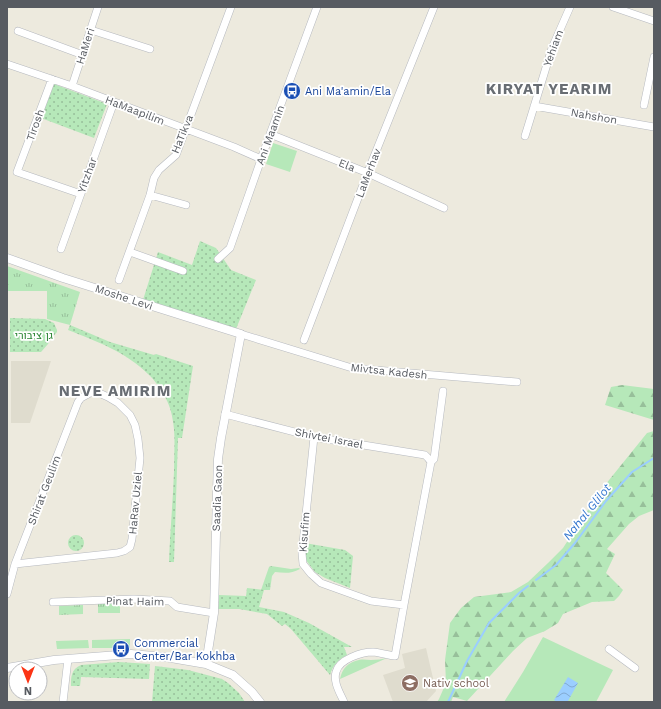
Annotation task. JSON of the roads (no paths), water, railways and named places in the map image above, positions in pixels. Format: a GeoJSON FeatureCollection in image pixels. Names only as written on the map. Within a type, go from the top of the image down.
{"type":"FeatureCollection","features":[{"type":"Feature","properties":{"kind":"street","name":"HaMeri"},"geometry":{"type":"LineString","coordinates":[[72,86],[98,7]]}},
{"type":"Feature","properties":{"kind":"street","name":"HaTikva"},"geometry":{"type":"LineString","coordinates":[[120,280],[150,194],[154,178],[159,170],[176,155],[231,7]]}},
{"type":"Feature","properties":{"kind":"street","name":"Ani Maamin"},"geometry":{"type":"LineString","coordinates":[[218,259],[230,248],[317,7]]}},
{"type":"Feature","properties":{"kind":"street","name":"LaMerhav"},"geometry":{"type":"LineString","coordinates":[[304,340],[434,7]]}},
{"type":"Feature","properties":{"kind":"street","name":"Yehiam"},"geometry":{"type":"LineString","coordinates":[[525,136],[552,48],[570,7]]}},
{"type":"Feature","properties":{"kind":"street"},"geometry":{"type":"LineString","coordinates":[[613,7],[654,21]]}},
{"type":"Feature","properties":{"kind":"street"},"geometry":{"type":"LineString","coordinates":[[91,30],[150,49]]}},
{"type":"Feature","properties":{"kind":"street"},"geometry":{"type":"LineString","coordinates":[[18,31],[82,55]]}},
{"type":"Feature","properties":{"kind":"street"},"geometry":{"type":"LineString","coordinates":[[644,105],[654,57]]}},
{"type":"Feature","properties":{"kind":"street","name":"HaMaapilim"},"geometry":{"type":"LineString","coordinates":[[7,64],[72,86],[234,147],[261,159]]}},
{"type":"Feature","properties":{"kind":"street","name":"Tirosh"},"geometry":{"type":"LineString","coordinates":[[52,79],[17,172],[80,194]]}},
{"type":"Feature","properties":{"kind":"street","name":"Yitzhar"},"geometry":{"type":"LineString","coordinates":[[61,248],[114,102]]}},
{"type":"Feature","properties":{"kind":"street","name":"Nahshon"},"geometry":{"type":"LineString","coordinates":[[534,106],[654,126]]}},
{"type":"Feature","properties":{"kind":"street","name":"Ela"},"geometry":{"type":"LineString","coordinates":[[270,134],[368,173],[444,208]]}},
{"type":"Feature","properties":{"kind":"street"},"geometry":{"type":"LineString","coordinates":[[150,194],[186,205]]}},
{"type":"Feature","properties":{"kind":"street"},"geometry":{"type":"LineString","coordinates":[[130,252],[183,270]]}},
{"type":"Feature","properties":{"kind":"street","name":"Moshe Levi"},"geometry":{"type":"LineString","coordinates":[[7,258],[63,278],[241,334]]}},
{"type":"Feature","properties":{"kind":"street","name":"Mivtsa Kadesh"},"geometry":{"type":"LineString","coordinates":[[241,334],[352,368],[517,382]]}},
{"type":"Feature","properties":{"kind":"street","name":"Saadia Gaon"},"geometry":{"type":"LineString","coordinates":[[206,664],[214,614],[218,459],[225,414],[241,334]]}},
{"type":"Feature","properties":{"kind":"street"},"geometry":{"type":"LineString","coordinates":[[344,702],[337,688],[335,677],[336,671],[342,663],[354,656],[372,652],[395,656],[431,462],[434,459],[442,391]]}},
{"type":"Feature","properties":{"kind":"street","name":"HaRav Uziel"},"geometry":{"type":"LineString","coordinates":[[15,564],[117,553],[130,547],[140,458],[138,440],[130,415],[118,403],[99,393],[90,393]]}},
{"type":"Feature","properties":{"kind":"street","name":"Shirat Geulim"},"geometry":{"type":"LineString","coordinates":[[7,594],[15,564],[78,402],[80,398],[90,393]]}},
{"type":"Feature","properties":{"kind":"street","name":"Shivtei Israel"},"geometry":{"type":"LineString","coordinates":[[225,414],[314,437],[425,456],[431,462]]}},
{"type":"Feature","properties":{"kind":"street","name":"Kisufim"},"geometry":{"type":"LineString","coordinates":[[314,437],[302,553],[303,564],[321,583],[371,601],[404,605]]}},
{"type":"Feature","properties":{"kind":"street","name":"Pinat Haim"},"geometry":{"type":"LineString","coordinates":[[53,602],[134,600],[170,601],[177,607],[214,614]]}},
{"type":"Feature","properties":{"kind":"street"},"geometry":{"type":"LineString","coordinates":[[609,649],[635,668]]}},
{"type":"Feature","properties":{"kind":"street"},"geometry":{"type":"LineString","coordinates":[[7,668],[54,660],[131,654],[165,657],[206,664],[233,675],[252,692],[260,702]]}},
{"type":"Feature","properties":{"kind":"street"},"geometry":{"type":"LineString","coordinates":[[63,702],[68,659]]}},
{"type":"Feature","properties":{"kind":"water"},"geometry":{"type":"Polygon","coordinates":[[[568,677],[578,683],[568,702],[557,702],[554,700],[568,677]]]}},
{"type":"Feature","properties":{"kind":"waterway","name":"Nahal Glilot"},"geometry":{"type":"LineString","coordinates":[[536,580],[556,565],[575,543],[606,501],[632,472],[654,458]]}},
{"type":"Feature","properties":{"kind":"waterway","name":"Nahal Glilot"},"geometry":{"type":"LineString","coordinates":[[448,702],[467,661],[489,623],[528,586]]}},
{"type":"Feature","properties":{"kind":"place","name":"Ani Ma'amin/Ela"},"geometry":{"type":"Point","coordinates":[292,91]}},
{"type":"Feature","properties":{"kind":"place","name":"Commercial Center/Bar Kokhba"},"geometry":{"type":"Point","coordinates":[121,649]}},
{"type":"Feature","properties":{"kind":"place","name":"Nativ school"},"geometry":{"type":"Point","coordinates":[410,683]}},
{"type":"Feature","properties":{"kind":"district","name":"KIRYAT YEARIM"},"geometry":{"type":"Point","coordinates":[549,89]}},
{"type":"Feature","properties":{"kind":"district","name":"NEVE AMIRIM"},"geometry":{"type":"Point","coordinates":[115,391]}},
{"type":"Feature","properties":{"kind":"park label","name":"גן ציבורי"},"geometry":{"type":"Point","coordinates":[34,335]}}]}
